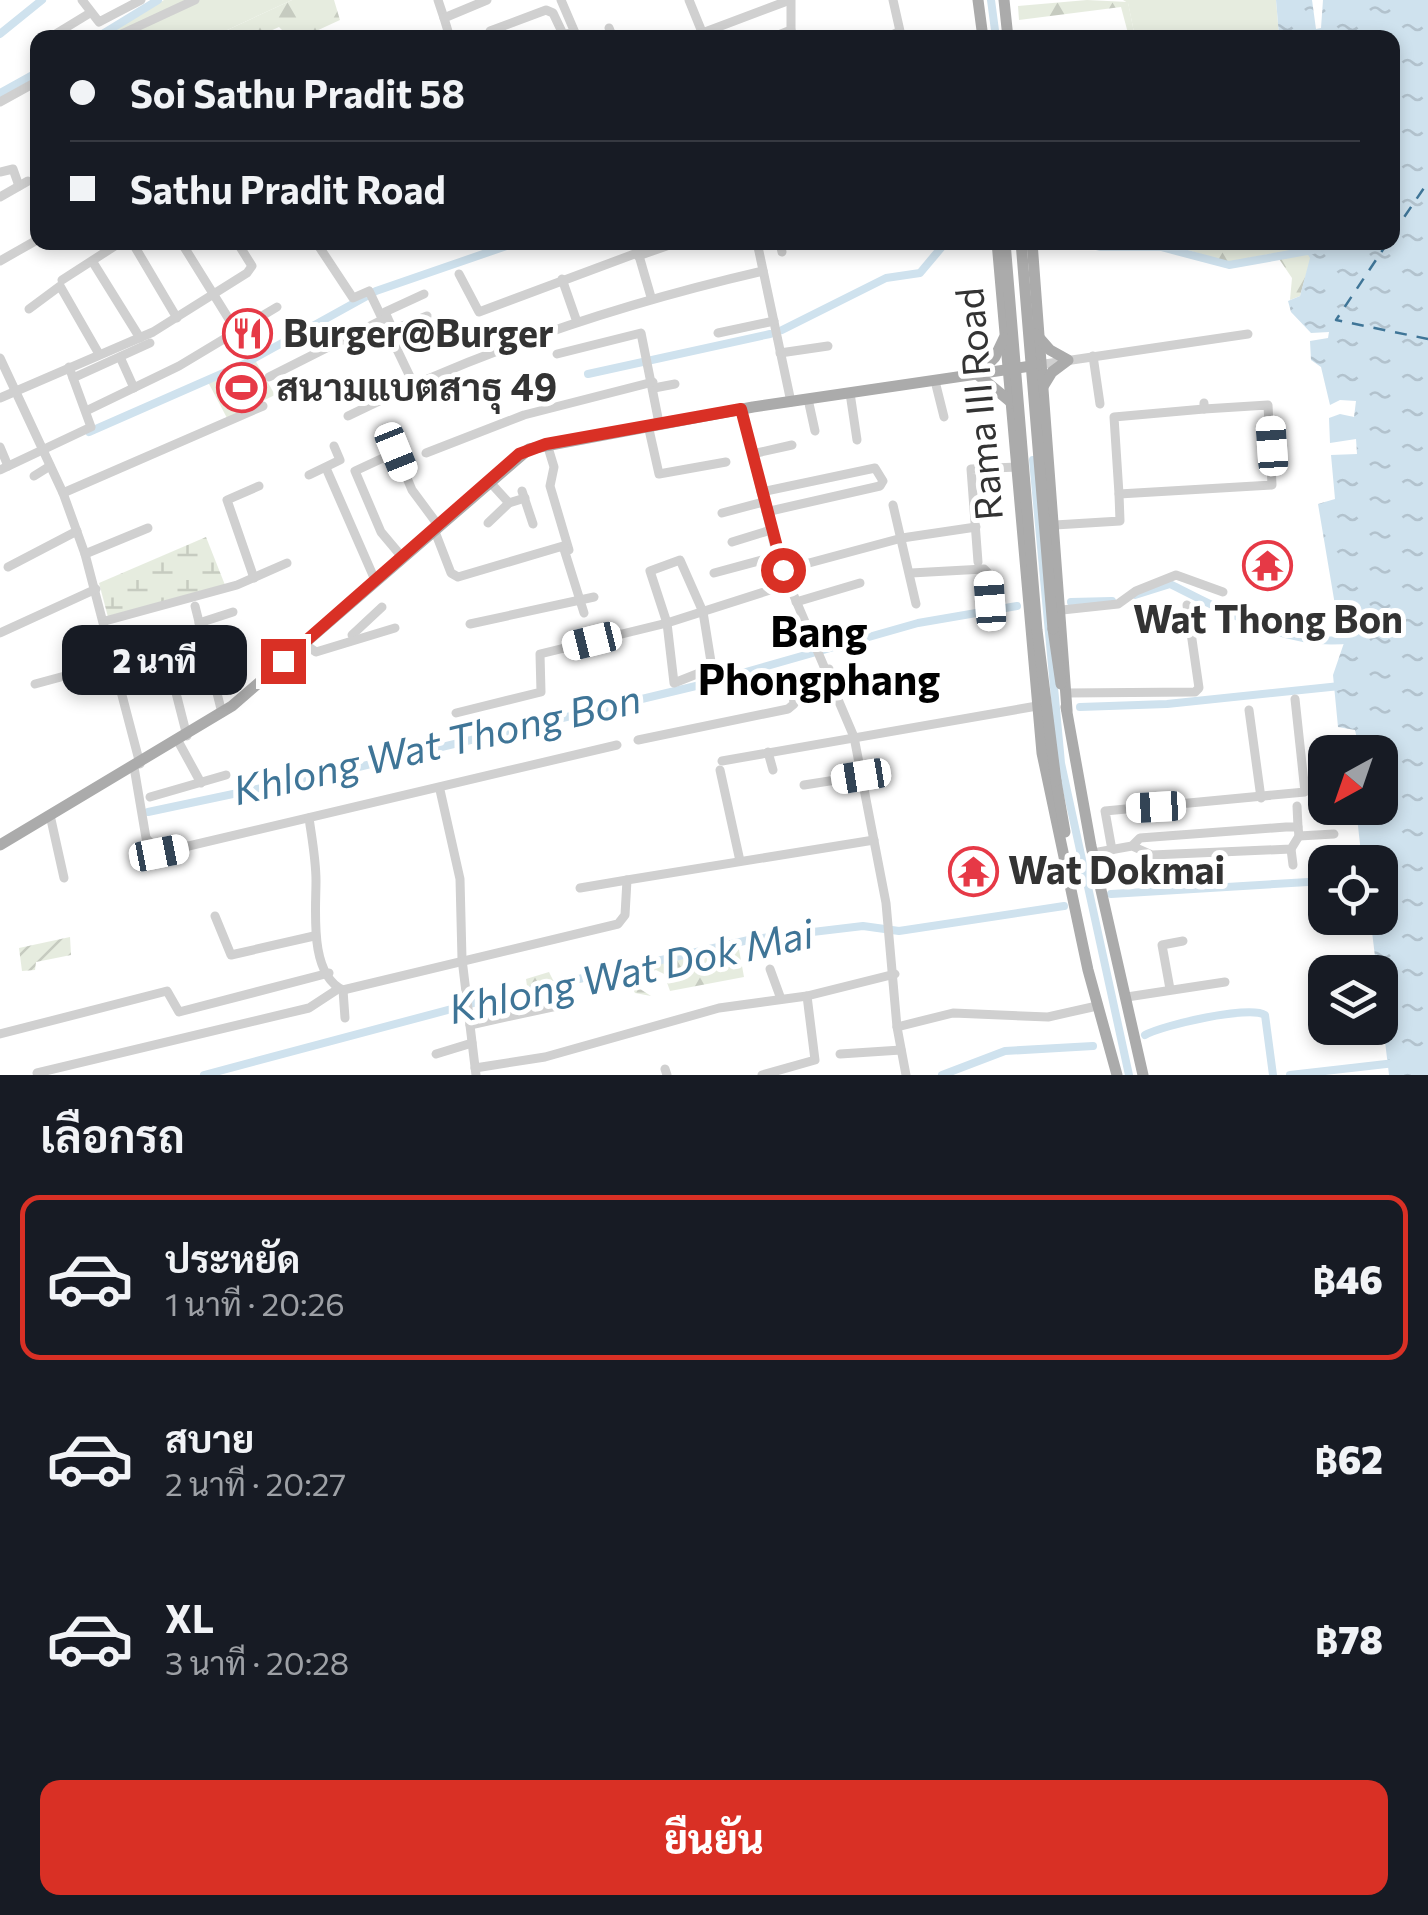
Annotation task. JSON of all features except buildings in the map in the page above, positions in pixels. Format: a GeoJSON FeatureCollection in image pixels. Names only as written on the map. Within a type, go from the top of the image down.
{"type":"FeatureCollection","features":[{"type":"Feature","properties":{"kind":"main road"},"geometry":{"type":"LineString","coordinates":[[978,0],[982,30]]}},
{"type":"Feature","properties":{"kind":"main road"},"geometry":{"type":"LineString","coordinates":[[1004,0],[1007,30]]}},
{"type":"Feature","properties":{"kind":"main road","name":"Rama III Road"},"geometry":{"type":"LineString","coordinates":[[1001,250],[1004,338],[1036,706],[1047,784],[1068,857]]}},
{"type":"Feature","properties":{"kind":"main road","name":"Rama III Road"},"geometry":{"type":"LineString","coordinates":[[1002,250],[1039,646],[1056,781],[1097,1006],[1117,1075]]}},
{"type":"Feature","properties":{"kind":"main road","name":"Rama III Road"},"geometry":{"type":"LineString","coordinates":[[1022,250],[1053,629],[1093,854],[1143,1075]]}},
{"type":"Feature","properties":{"kind":"main road","name":"Rama III Road"},"geometry":{"type":"LineString","coordinates":[[1032,250],[1036,334],[1032,366],[1041,390],[1050,460],[1067,710]]}},
{"type":"Feature","properties":{"kind":"main road"},"geometry":{"type":"LineString","coordinates":[[1000,282],[1012,290],[1023,289],[1034,276]]}},
{"type":"Feature","properties":{"kind":"main road"},"geometry":{"type":"LineString","coordinates":[[1014,438],[1031,422],[1032,366],[1021,310],[1036,295]]}},
{"type":"Feature","properties":{"kind":"main road"},"geometry":{"type":"LineString","coordinates":[[1036,334],[1050,350],[1068,360],[1052,372],[1041,390]]}},
{"type":"Feature","properties":{"kind":"main road"},"geometry":{"type":"LineString","coordinates":[[977,374],[995,357],[1004,338]]}},
{"type":"Feature","properties":{"kind":"main road"},"geometry":{"type":"LineString","coordinates":[[4,840],[222,713],[519,454],[546,444],[741,409],[1032,366]]}},
{"type":"Feature","properties":{"kind":"main road"},"geometry":{"type":"LineString","coordinates":[[977,374],[1012,403]]}},
{"type":"Feature","properties":{"kind":"main road"},"geometry":{"type":"LineString","coordinates":[[1016,466],[1026,454],[1050,460]]}},
{"type":"Feature","properties":{"kind":"street"},"geometry":{"type":"LineString","coordinates":[[82,0],[95,20],[107,21],[135,1]]}},
{"type":"Feature","properties":{"kind":"street"},"geometry":{"type":"LineString","coordinates":[[131,30],[195,0]]}},
{"type":"Feature","properties":{"kind":"street"},"geometry":{"type":"LineString","coordinates":[[438,0],[448,30]]}},
{"type":"Feature","properties":{"kind":"street"},"geometry":{"type":"LineString","coordinates":[[444,18],[487,0]]}},
{"type":"Feature","properties":{"kind":"street"},"geometry":{"type":"LineString","coordinates":[[561,0],[574,30]]}},
{"type":"Feature","properties":{"kind":"street"},"geometry":{"type":"LineString","coordinates":[[689,0],[701,30]]}},
{"type":"Feature","properties":{"kind":"street"},"geometry":{"type":"LineString","coordinates":[[708,30],[791,0],[791,30]]}},
{"type":"Feature","properties":{"kind":"street"},"geometry":{"type":"LineString","coordinates":[[893,0],[900,30]]}},
{"type":"Feature","properties":{"kind":"street"},"geometry":{"type":"LineString","coordinates":[[493,30],[546,10],[553,13],[561,30]]}},
{"type":"Feature","properties":{"kind":"street"},"geometry":{"type":"LineString","coordinates":[[62,30],[90,13]]}},
{"type":"Feature","properties":{"kind":"street"},"geometry":{"type":"LineString","coordinates":[[0,102],[30,85]]}},
{"type":"Feature","properties":{"kind":"street"},"geometry":{"type":"LineString","coordinates":[[0,172],[13,169],[24,184],[0,197]]}},
{"type":"Feature","properties":{"kind":"street"},"geometry":{"type":"LineString","coordinates":[[0,261],[30,244]]}},
{"type":"Feature","properties":{"kind":"street"},"geometry":{"type":"LineString","coordinates":[[62,280],[109,250]]}},
{"type":"Feature","properties":{"kind":"street"},"geometry":{"type":"LineString","coordinates":[[137,250],[177,318]]}},
{"type":"Feature","properties":{"kind":"street"},"geometry":{"type":"LineString","coordinates":[[186,250],[250,353]]}},
{"type":"Feature","properties":{"kind":"street"},"geometry":{"type":"LineString","coordinates":[[73,378],[120,357],[251,270],[242,250]]}},
{"type":"Feature","properties":{"kind":"street"},"geometry":{"type":"LineString","coordinates":[[321,250],[353,298],[371,296],[390,331]]}},
{"type":"Feature","properties":{"kind":"street"},"geometry":{"type":"LineString","coordinates":[[459,274],[477,312],[637,250],[651,297]]}},
{"type":"Feature","properties":{"kind":"street"},"geometry":{"type":"LineString","coordinates":[[759,250],[790,402]]}},
{"type":"Feature","properties":{"kind":"street"},"geometry":{"type":"LineString","coordinates":[[94,264],[145,340]]}},
{"type":"Feature","properties":{"kind":"street"},"geometry":{"type":"LineString","coordinates":[[350,400],[352,414],[414,385],[577,322],[651,297],[763,271]]}},
{"type":"Feature","properties":{"kind":"street"},"geometry":{"type":"LineString","coordinates":[[562,279],[577,322]]}},
{"type":"Feature","properties":{"kind":"street"},"geometry":{"type":"LineString","coordinates":[[29,308],[60,286],[98,354]]}},
{"type":"Feature","properties":{"kind":"street"},"geometry":{"type":"LineString","coordinates":[[414,385],[385,312],[424,294]]}},
{"type":"Feature","properties":{"kind":"street"},"geometry":{"type":"LineString","coordinates":[[88,410],[277,307]]}},
{"type":"Feature","properties":{"kind":"street"},"geometry":{"type":"LineString","coordinates":[[390,331],[427,316]]}},
{"type":"Feature","properties":{"kind":"street"},"geometry":{"type":"LineString","coordinates":[[270,377],[382,320]]}},
{"type":"Feature","properties":{"kind":"street"},"geometry":{"type":"LineString","coordinates":[[718,333],[774,321]]}},
{"type":"Feature","properties":{"kind":"street"},"geometry":{"type":"LineString","coordinates":[[556,354],[638,332],[652,375],[661,478],[726,462]]}},
{"type":"Feature","properties":{"kind":"street"},"geometry":{"type":"LineString","coordinates":[[1032,366],[1248,334]]}},
{"type":"Feature","properties":{"kind":"street"},"geometry":{"type":"LineString","coordinates":[[0,398],[98,354],[145,340]]}},
{"type":"Feature","properties":{"kind":"street"},"geometry":{"type":"LineString","coordinates":[[780,353],[828,346]]}},
{"type":"Feature","properties":{"kind":"street"},"geometry":{"type":"LineString","coordinates":[[1093,356],[1100,404]]}},
{"type":"Feature","properties":{"kind":"street"},"geometry":{"type":"LineString","coordinates":[[120,357],[134,388]]}},
{"type":"Feature","properties":{"kind":"street"},"geometry":{"type":"LineString","coordinates":[[0,358],[63,493],[86,554],[137,765],[146,838],[159,853],[440,790],[617,745]]}},
{"type":"Feature","properties":{"kind":"street"},"geometry":{"type":"LineString","coordinates":[[0,447],[4,468],[91,427],[69,366]]}},
{"type":"Feature","properties":{"kind":"street"},"geometry":{"type":"LineString","coordinates":[[426,453],[537,411],[652,375],[676,384]]}},
{"type":"Feature","properties":{"kind":"street"},"geometry":{"type":"LineString","coordinates":[[935,382],[944,416]]}},
{"type":"Feature","properties":{"kind":"street"},"geometry":{"type":"LineString","coordinates":[[850,394],[856,440]]}},
{"type":"Feature","properties":{"kind":"street"},"geometry":{"type":"LineString","coordinates":[[808,399],[815,430]]}},
{"type":"Feature","properties":{"kind":"street"},"geometry":{"type":"LineString","coordinates":[[1055,526],[1120,520],[1114,417],[1204,406],[1268,405],[1272,485],[1119,494]]}},
{"type":"Feature","properties":{"kind":"street"},"geometry":{"type":"LineString","coordinates":[[63,493],[262,406]]}},
{"type":"Feature","properties":{"kind":"street"},"geometry":{"type":"LineString","coordinates":[[741,409],[777,556],[829,669],[854,737],[890,931],[897,1027],[906,1075]]}},
{"type":"Feature","properties":{"kind":"street"},"geometry":{"type":"LineString","coordinates":[[546,444],[554,467],[550,486],[576,572]]}},
{"type":"Feature","properties":{"kind":"street"},"geometry":{"type":"LineString","coordinates":[[752,454],[792,445]]}},
{"type":"Feature","properties":{"kind":"street"},"geometry":{"type":"LineString","coordinates":[[309,476],[340,458],[334,446]]}},
{"type":"Feature","properties":{"kind":"street"},"geometry":{"type":"LineString","coordinates":[[402,557],[381,532],[355,471],[396,452],[412,490],[436,527],[451,573],[458,577],[563,546],[584,613]]}},
{"type":"Feature","properties":{"kind":"street"},"geometry":{"type":"LineString","coordinates":[[34,476],[50,466]]}},
{"type":"Feature","properties":{"kind":"street"},"geometry":{"type":"LineString","coordinates":[[978,562],[971,469],[1016,466]]}},
{"type":"Feature","properties":{"kind":"street"},"geometry":{"type":"LineString","coordinates":[[326,468],[375,580]]}},
{"type":"Feature","properties":{"kind":"street"},"geometry":{"type":"LineString","coordinates":[[722,513],[875,468],[882,476],[880,486],[763,502]]}},
{"type":"Feature","properties":{"kind":"street"},"geometry":{"type":"LineString","coordinates":[[488,480],[509,504]]}},
{"type":"Feature","properties":{"kind":"street"},"geometry":{"type":"LineString","coordinates":[[254,578],[227,500],[259,486]]}},
{"type":"Feature","properties":{"kind":"street"},"geometry":{"type":"LineString","coordinates":[[488,523],[523,495],[533,524]]}},
{"type":"Feature","properties":{"kind":"street"},"geometry":{"type":"LineString","coordinates":[[893,505],[916,604]]}},
{"type":"Feature","properties":{"kind":"street"},"geometry":{"type":"LineString","coordinates":[[783,570],[902,538],[976,527]]}},
{"type":"Feature","properties":{"kind":"street"},"geometry":{"type":"LineString","coordinates":[[86,554],[148,528]]}},
{"type":"Feature","properties":{"kind":"street"},"geometry":{"type":"LineString","coordinates":[[732,542],[771,530]]}},
{"type":"Feature","properties":{"kind":"street"},"geometry":{"type":"LineString","coordinates":[[8,567],[76,531]]}},
{"type":"Feature","properties":{"kind":"street"},"geometry":{"type":"LineString","coordinates":[[714,574],[777,556]]}},
{"type":"Feature","properties":{"kind":"street"},"geometry":{"type":"LineString","coordinates":[[685,562],[703,612],[712,668],[674,683],[667,623],[651,568],[685,562]]}},
{"type":"Feature","properties":{"kind":"street"},"geometry":{"type":"LineString","coordinates":[[105,621],[254,578],[288,563]]}},
{"type":"Feature","properties":{"kind":"street"},"geometry":{"type":"LineString","coordinates":[[911,573],[984,569],[988,573],[990,601]]}},
{"type":"Feature","properties":{"kind":"street"},"geometry":{"type":"LineString","coordinates":[[1062,610],[1128,598],[1176,575],[1223,592]]}},
{"type":"Feature","properties":{"kind":"street"},"geometry":{"type":"LineString","coordinates":[[796,602],[860,583]]}},
{"type":"Feature","properties":{"kind":"street"},"geometry":{"type":"LineString","coordinates":[[456,713],[542,692],[540,654],[667,623],[789,584]]}},
{"type":"Feature","properties":{"kind":"street"},"geometry":{"type":"LineString","coordinates":[[0,632],[96,589]]}},
{"type":"Feature","properties":{"kind":"street"},"geometry":{"type":"LineString","coordinates":[[470,624],[594,597]]}},
{"type":"Feature","properties":{"kind":"street"},"geometry":{"type":"LineString","coordinates":[[348,604],[367,622]]}},
{"type":"Feature","properties":{"kind":"street"},"geometry":{"type":"LineString","coordinates":[[1066,693],[1195,692],[1199,688],[1187,605]]}},
{"type":"Feature","properties":{"kind":"street"},"geometry":{"type":"LineString","coordinates":[[196,606],[222,713]]}},
{"type":"Feature","properties":{"kind":"street"},"geometry":{"type":"LineString","coordinates":[[352,635],[382,607]]}},
{"type":"Feature","properties":{"kind":"street"},"geometry":{"type":"LineString","coordinates":[[200,622],[232,612]]}},
{"type":"Feature","properties":{"kind":"street"},"geometry":{"type":"LineString","coordinates":[[303,643],[310,653],[394,628]]}},
{"type":"Feature","properties":{"kind":"street"},"geometry":{"type":"LineString","coordinates":[[35,684],[98,667],[94,641],[108,635]]}},
{"type":"Feature","properties":{"kind":"street"},"geometry":{"type":"LineString","coordinates":[[164,646],[183,739],[201,783]]}},
{"type":"Feature","properties":{"kind":"street"},"geometry":{"type":"LineString","coordinates":[[638,740],[788,709],[794,704],[792,684],[829,669]]}},
{"type":"Feature","properties":{"kind":"street"},"geometry":{"type":"LineString","coordinates":[[156,681],[172,678]]}},
{"type":"Feature","properties":{"kind":"street"},"geometry":{"type":"LineString","coordinates":[[1112,850],[1105,811],[1302,794],[1307,788],[1295,699]]}},
{"type":"Feature","properties":{"kind":"street"},"geometry":{"type":"LineString","coordinates":[[740,861],[721,765],[768,752],[1036,706]]}},
{"type":"Feature","properties":{"kind":"street"},"geometry":{"type":"LineString","coordinates":[[1248,710],[1260,798]]}},
{"type":"Feature","properties":{"kind":"street"},"geometry":{"type":"LineString","coordinates":[[768,752],[772,770]]}},
{"type":"Feature","properties":{"kind":"street"},"geometry":{"type":"LineString","coordinates":[[150,797],[226,776]]}},
{"type":"Feature","properties":{"kind":"street"},"geometry":{"type":"LineString","coordinates":[[804,785],[861,776]]}},
{"type":"Feature","properties":{"kind":"street"},"geometry":{"type":"LineString","coordinates":[[440,790],[460,879],[462,959],[476,1072],[545,1057],[719,1008],[807,996],[895,974]]}},
{"type":"Feature","properties":{"kind":"street"},"geometry":{"type":"LineString","coordinates":[[1293,865],[1291,849],[1298,831],[1297,806]]}},
{"type":"Feature","properties":{"kind":"street"},"geometry":{"type":"LineString","coordinates":[[50,815],[64,878]]}},
{"type":"Feature","properties":{"kind":"street"},"geometry":{"type":"LineString","coordinates":[[309,818],[316,883],[314,936],[329,974],[340,989],[344,1018]]}},
{"type":"Feature","properties":{"kind":"street"},"geometry":{"type":"LineString","coordinates":[[1093,854],[1132,846],[1140,838],[1298,831],[1334,834]]}},
{"type":"Feature","properties":{"kind":"street"},"geometry":{"type":"LineString","coordinates":[[580,888],[874,840]]}},
{"type":"Feature","properties":{"kind":"street"},"geometry":{"type":"LineString","coordinates":[[1132,846],[1152,855],[1291,849]]}},
{"type":"Feature","properties":{"kind":"street"},"geometry":{"type":"LineString","coordinates":[[37,1073],[308,1008],[340,989],[618,924],[625,915],[628,880]]}},
{"type":"Feature","properties":{"kind":"street"},"geometry":{"type":"LineString","coordinates":[[215,916],[231,956],[314,936]]}},
{"type":"Feature","properties":{"kind":"street"},"geometry":{"type":"LineString","coordinates":[[1170,989],[1162,945],[1183,941]]}},
{"type":"Feature","properties":{"kind":"street"},"geometry":{"type":"LineString","coordinates":[[770,969],[781,998]]}},
{"type":"Feature","properties":{"kind":"street"},"geometry":{"type":"LineString","coordinates":[[0,1034],[160,993],[169,992],[179,1012],[329,974]]}},
{"type":"Feature","properties":{"kind":"street"},"geometry":{"type":"LineString","coordinates":[[1127,997],[1225,982]]}},
{"type":"Feature","properties":{"kind":"street"},"geometry":{"type":"LineString","coordinates":[[762,1075],[812,1062],[817,1056],[807,996]]}},
{"type":"Feature","properties":{"kind":"street"},"geometry":{"type":"LineString","coordinates":[[470,1025],[557,1006]]}},
{"type":"Feature","properties":{"kind":"street"},"geometry":{"type":"LineString","coordinates":[[897,1027],[952,1013],[1048,1017],[1097,1006]]}},
{"type":"Feature","properties":{"kind":"street"},"geometry":{"type":"LineString","coordinates":[[436,1054],[472,1043]]}},
{"type":"Feature","properties":{"kind":"street"},"geometry":{"type":"LineString","coordinates":[[840,1054],[901,1050]]}},
{"type":"Feature","properties":{"kind":"green space"},"geometry":{"type":"Polygon","coordinates":[[[164,0],[292,0],[227,30],[115,30],[164,0]]]}},
{"type":"Feature","properties":{"kind":"green space"},"geometry":{"type":"Polygon","coordinates":[[[292,0],[334,0],[340,20],[318,30],[227,30],[292,0]]]}},
{"type":"Feature","properties":{"kind":"green space"},"geometry":{"type":"Polygon","coordinates":[[[1087,0],[1128,2],[1134,30],[1127,30],[1121,7],[1019,20],[1018,6],[1087,0]]]}},
{"type":"Feature","properties":{"kind":"green space"},"geometry":{"type":"Polygon","coordinates":[[[1123,0],[1276,0],[1279,30],[1134,30],[1128,3],[1123,0]]]}},
{"type":"Feature","properties":{"kind":"green space"},"geometry":{"type":"Polygon","coordinates":[[[1187,250],[1305,250],[1311,258],[1300,296],[1290,300],[1292,278],[1275,253],[1228,262],[1187,250]]]}},
{"type":"Feature","properties":{"kind":"green space","name":"สนามแบตสาธุ 49"},"geometry":{"type":"Polygon","coordinates":[[[255,360],[275,395],[227,418],[208,382],[255,360]]]}},
{"type":"Feature","properties":{"kind":"green space"},"geometry":{"type":"Polygon","coordinates":[[[206,537],[225,585],[108,617],[99,583],[206,537]]]}},
{"type":"Feature","properties":{"kind":"green space"},"geometry":{"type":"Polygon","coordinates":[[[70,937],[71,955],[36,962],[35,970],[22,971],[19,948],[70,937]]]}},
{"type":"Feature","properties":{"kind":"green space"},"geometry":{"type":"Polygon","coordinates":[[[738,944],[744,977],[670,991],[664,974],[656,970],[646,974],[637,987],[651,996],[635,993],[625,974],[528,993],[526,979],[549,972],[554,982],[738,944]]]}},
{"type":"Feature","properties":{"kind":"water"},"geometry":{"type":"Polygon","coordinates":[[[1276,0],[1312,0],[1316,29],[1321,28],[1323,0],[1428,0],[1428,1075],[1389,1075],[1385,1045],[1398,1045],[1398,955],[1375,955],[1372,935],[1398,935],[1398,845],[1360,845],[1358,825],[1398,825],[1398,735],[1356,735],[1355,730],[1338,727],[1333,675],[1346,637],[1338,623],[1318,504],[1335,499],[1331,455],[1357,454],[1356,439],[1330,443],[1329,418],[1340,414],[1354,417],[1356,401],[1340,400],[1330,405],[1321,367],[1311,360],[1310,341],[1328,338],[1329,332],[1311,333],[1291,312],[1288,301],[1300,296],[1310,258],[1305,250],[1400,250],[1400,30],[1279,30],[1276,0]]]}},
{"type":"Feature","properties":{"kind":"waterway"},"geometry":{"type":"LineString","coordinates":[[0,34],[42,0]]}},
{"type":"Feature","properties":{"kind":"waterway"},"geometry":{"type":"LineString","coordinates":[[109,30],[158,0]]}},
{"type":"Feature","properties":{"kind":"waterway"},"geometry":{"type":"LineString","coordinates":[[991,0],[995,30]]}},
{"type":"Feature","properties":{"kind":"waterway"},"geometry":{"type":"LineString","coordinates":[[0,93],[30,76]]}},
{"type":"Feature","properties":{"kind":"waterway"},"geometry":{"type":"LineString","coordinates":[[89,432],[244,364],[376,291],[495,250]]}},
{"type":"Feature","properties":{"kind":"waterway"},"geometry":{"type":"LineString","coordinates":[[782,330],[886,278],[920,273],[939,250]]}},
{"type":"Feature","properties":{"kind":"waterway"},"geometry":{"type":"LineString","coordinates":[[1172,250],[1229,265],[1313,250]]}},
{"type":"Feature","properties":{"kind":"waterway"},"geometry":{"type":"LineString","coordinates":[[588,374],[770,334]]}},
{"type":"Feature","properties":{"kind":"waterway"},"geometry":{"type":"LineString","coordinates":[[1033,460],[1061,763],[1129,1075]]}},
{"type":"Feature","properties":{"kind":"waterway","name":"Khlong Wat Thong Bon"},"geometry":{"type":"LineString","coordinates":[[1135,595],[1170,584],[1235,616],[1281,633],[1329,641],[1352,639]]}},
{"type":"Feature","properties":{"kind":"waterway","name":"Khlong Wat Thong Bon"},"geometry":{"type":"LineString","coordinates":[[1071,602],[1112,601]]}},
{"type":"Feature","properties":{"kind":"waterway","name":"Khlong Wat Thong Bon"},"geometry":{"type":"LineString","coordinates":[[148,812],[346,770],[700,685],[918,623],[1017,606]]}},
{"type":"Feature","properties":{"kind":"waterway"},"geometry":{"type":"LineString","coordinates":[[1080,707],[1167,704],[1340,686]]}},
{"type":"Feature","properties":{"kind":"waterway","name":"Khlong Wat Dok Mai"},"geometry":{"type":"LineString","coordinates":[[1111,894],[1308,882]]}},
{"type":"Feature","properties":{"kind":"waterway","name":"Khlong Wat Dok Mai"},"geometry":{"type":"LineString","coordinates":[[204,1075],[474,1003],[753,939],[863,926],[899,931],[1064,906]]}},
{"type":"Feature","properties":{"kind":"waterway"},"geometry":{"type":"LineString","coordinates":[[1145,1035],[1225,1014],[1265,1015],[1273,1075]]}},
{"type":"Feature","properties":{"kind":"waterway"},"geometry":{"type":"LineString","coordinates":[[942,1075],[1005,1051],[1093,1046]]}},
{"type":"Feature","properties":{"kind":"waterway"},"geometry":{"type":"LineString","coordinates":[[1290,1075],[1395,1063]]}},
{"type":"Feature","properties":{"kind":"ferry route"},"geometry":{"type":"LineString","coordinates":[[1400,223],[1428,182]]}},
{"type":"Feature","properties":{"kind":"ferry route"},"geometry":{"type":"LineString","coordinates":[[1383,250],[1336,320],[1428,339]]}},
{"type":"Feature","properties":{"kind":"place","name":"Burger@Burger"},"geometry":{"type":"Point","coordinates":[248,334]}},
{"type":"Feature","properties":{"kind":"place","name":"สนามแบตสาธุ 49"},"geometry":{"type":"Point","coordinates":[241,388]}},
{"type":"Feature","properties":{"kind":"place","name":"Wat Thong Bon"},"geometry":{"type":"Point","coordinates":[1268,566]}},
{"type":"Feature","properties":{"kind":"place","name":"Wat Dokmai"},"geometry":{"type":"Point","coordinates":[973,871]}},
{"type":"Feature","properties":{"kind":"district","name":"Bang Phongphang"},"geometry":{"type":"Point","coordinates":[819,656]}},
{"type":"Feature","properties":{"kind":"route"},"geometry":{"type":"LineString","coordinates":[[283,661],[519,454],[546,444],[615,430],[741,409],[783,570]]}}]}
